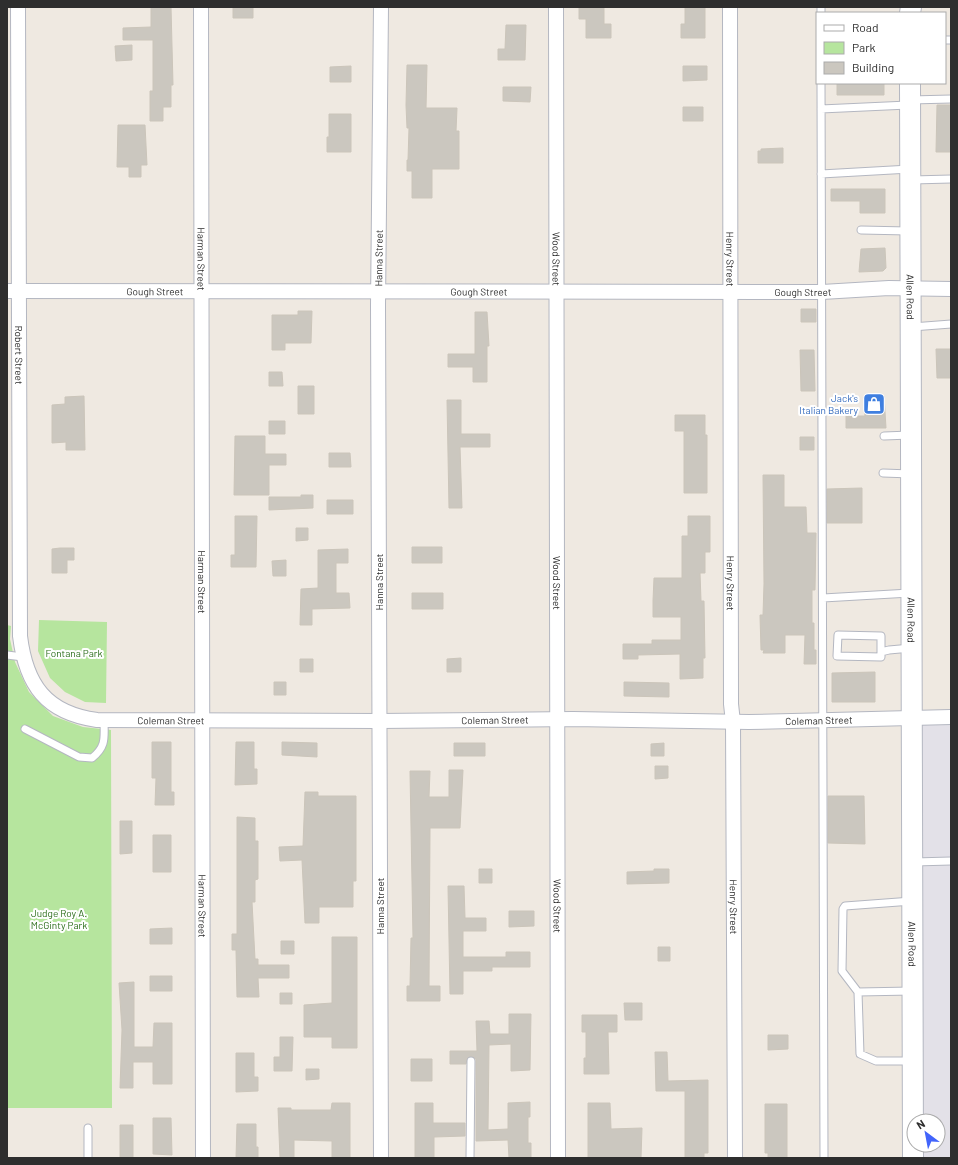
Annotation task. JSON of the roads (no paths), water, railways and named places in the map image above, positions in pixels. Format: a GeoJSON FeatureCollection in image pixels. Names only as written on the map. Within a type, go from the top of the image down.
{"type":"FeatureCollection","features":[{"type":"Feature","properties":{"kind":"main road","name":"Allen Road"},"geometry":{"type":"LineString","coordinates":[[910,96],[913,1158]]}},
{"type":"Feature","properties":{"kind":"street","name":"Robert Street"},"geometry":{"type":"LineString","coordinates":[[18,7],[13,291],[20,636],[23,657],[28,674],[44,697]]}},
{"type":"Feature","properties":{"kind":"street","name":"Harman Street"},"geometry":{"type":"LineString","coordinates":[[201,7],[202,1158]]}},
{"type":"Feature","properties":{"kind":"street","name":"Hanna Street"},"geometry":{"type":"LineString","coordinates":[[381,7],[378,292],[381,1158]]}},
{"type":"Feature","properties":{"kind":"street","name":"Wood Street"},"geometry":{"type":"LineString","coordinates":[[556,7],[558,1158]]}},
{"type":"Feature","properties":{"kind":"street","name":"Henry Street"},"geometry":{"type":"LineString","coordinates":[[730,7],[731,704],[733,722],[734,1158]]}},
{"type":"Feature","properties":{"kind":"street","name":"Gough Street"},"geometry":{"type":"LineString","coordinates":[[13,291],[378,292],[556,290],[822,292],[951,289]]}},
{"type":"Feature","properties":{"kind":"street","name":"Coleman Street"},"geometry":{"type":"LineString","coordinates":[[44,697],[62,711],[79,718],[104,720],[557,720],[733,722],[951,717]]}},
{"type":"Feature","properties":{"kind":"lane"},"geometry":{"type":"LineString","coordinates":[[821,84],[824,1158]]}},
{"type":"Feature","properties":{"kind":"lane"},"geometry":{"type":"LineString","coordinates":[[821,109],[910,96],[951,99]]}},
{"type":"Feature","properties":{"kind":"lane"},"geometry":{"type":"LineString","coordinates":[[821,174],[910,174],[951,179]]}},
{"type":"Feature","properties":{"kind":"lane"},"geometry":{"type":"LineString","coordinates":[[861,230],[910,232]]}},
{"type":"Feature","properties":{"kind":"lane"},"geometry":{"type":"LineString","coordinates":[[910,327],[951,324]]}},
{"type":"Feature","properties":{"kind":"lane"},"geometry":{"type":"LineString","coordinates":[[884,436],[910,435]]}},
{"type":"Feature","properties":{"kind":"lane"},"geometry":{"type":"LineString","coordinates":[[883,473],[911,474]]}},
{"type":"Feature","properties":{"kind":"lane"},"geometry":{"type":"LineString","coordinates":[[822,598],[911,592]]}},
{"type":"Feature","properties":{"kind":"lane"},"geometry":{"type":"LineString","coordinates":[[838,635],[881,636],[882,652],[882,657],[838,656],[838,635]]}},
{"type":"Feature","properties":{"kind":"lane"},"geometry":{"type":"LineString","coordinates":[[882,652],[911,648]]}},
{"type":"Feature","properties":{"kind":"lane"},"geometry":{"type":"LineString","coordinates":[[7,655],[23,657]]}},
{"type":"Feature","properties":{"kind":"lane"},"geometry":{"type":"LineString","coordinates":[[25,729],[79,757],[92,758],[100,751],[104,742],[104,720]]}},
{"type":"Feature","properties":{"kind":"lane"},"geometry":{"type":"LineString","coordinates":[[912,862],[951,861]]}},
{"type":"Feature","properties":{"kind":"lane"},"geometry":{"type":"LineString","coordinates":[[912,900],[848,905],[843,909],[842,971],[858,992],[859,1052],[862,1055],[876,1061],[912,1061]]}},
{"type":"Feature","properties":{"kind":"lane"},"geometry":{"type":"LineString","coordinates":[[858,992],[912,991]]}},
{"type":"Feature","properties":{"kind":"lane"},"geometry":{"type":"LineString","coordinates":[[470,1158],[471,1061]]}},
{"type":"Feature","properties":{"kind":"lane"},"geometry":{"type":"LineString","coordinates":[[88,1128],[88,1158]]}},
{"type":"Feature","properties":{"kind":"place","name":"Jack's Italian Bakery"},"geometry":{"type":"Point","coordinates":[874,404]}},
{"type":"Feature","properties":{"kind":"park label","name":"Fontana Park"},"geometry":{"type":"Point","coordinates":[74,653]}},
{"type":"Feature","properties":{"kind":"park label","name":"Judge Roy A. McGinty Park"},"geometry":{"type":"Point","coordinates":[59,918]}}]}
